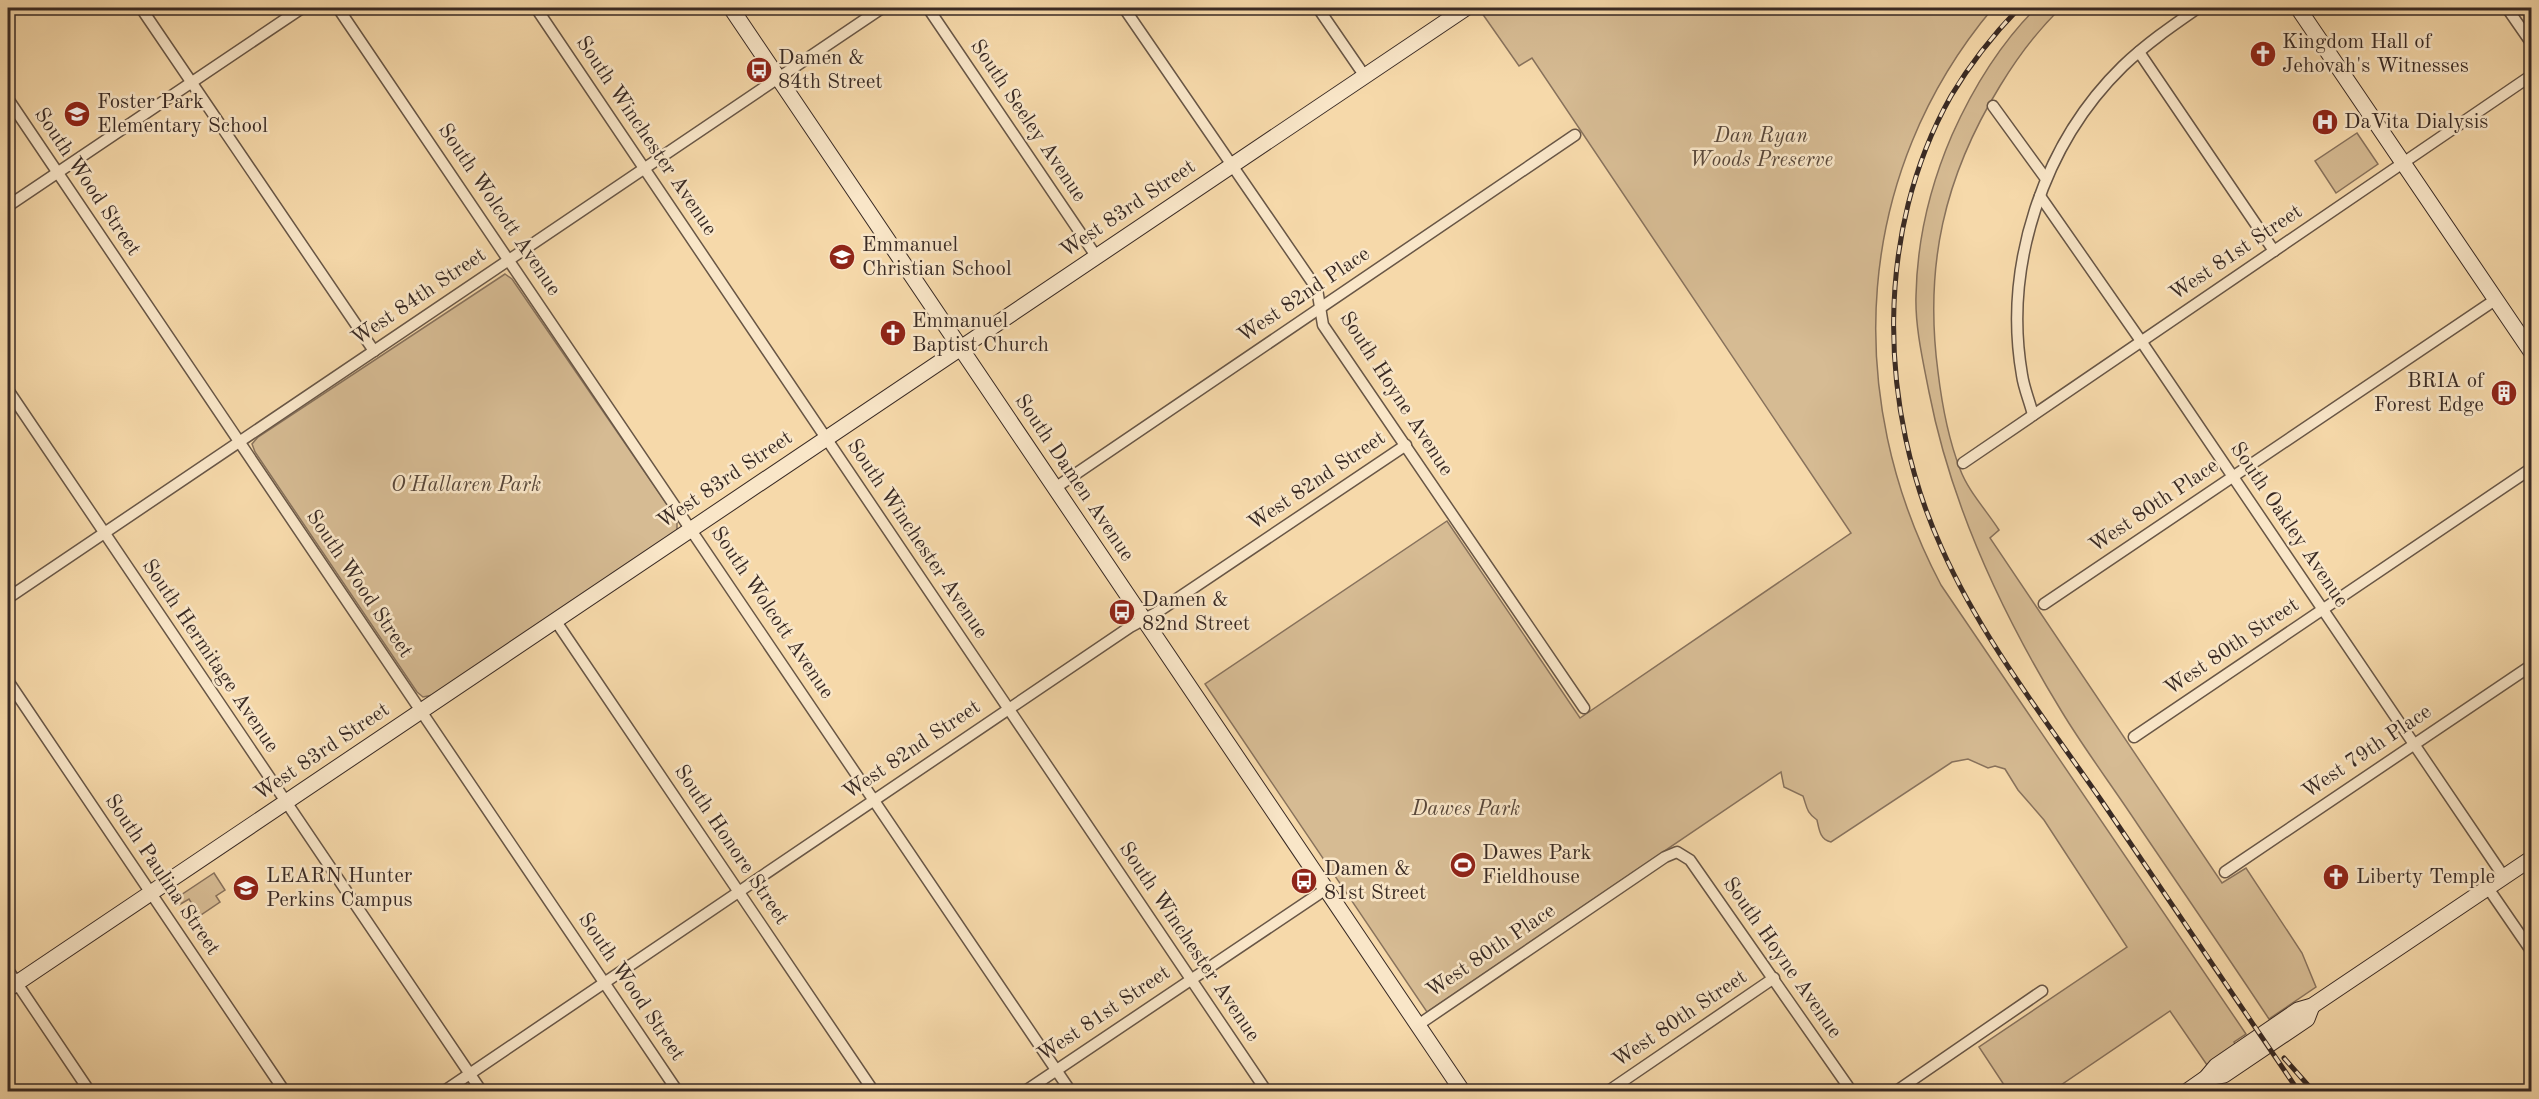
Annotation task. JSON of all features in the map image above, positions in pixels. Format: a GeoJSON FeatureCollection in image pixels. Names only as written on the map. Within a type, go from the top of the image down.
{"type":"FeatureCollection","features":[{"type":"Feature","properties":{"kind":"street"},"geometry":{"type":"LineString","coordinates":[[141,8],[374,351]]}},
{"type":"Feature","properties":{"kind":"street"},"geometry":{"type":"LineString","coordinates":[[8,206],[302,8]]}},
{"type":"Feature","properties":{"kind":"street","name":"South Wolcott Avenue"},"geometry":{"type":"LineString","coordinates":[[338,8],[692,528],[1071,1092]]}},
{"type":"Feature","properties":{"kind":"street","name":"South Winchester Avenue"},"geometry":{"type":"LineString","coordinates":[[536,8],[1267,1092]]}},
{"type":"Feature","properties":{"kind":"street","name":"South Damen Avenue"},"geometry":{"type":"LineString","coordinates":[[731,8],[1463,1092]]}},
{"type":"Feature","properties":{"kind":"street","name":"West 84th Street"},"geometry":{"type":"LineString","coordinates":[[8,598],[882,8]]}},
{"type":"Feature","properties":{"kind":"street","name":"South Seeley Avenue"},"geometry":{"type":"LineString","coordinates":[[928,8],[1096,256]]}},
{"type":"Feature","properties":{"kind":"street","name":"South Hoyne Avenue"},"geometry":{"type":"LineString","coordinates":[[1124,8],[1317,289],[1323,325],[1584,708]]}},
{"type":"Feature","properties":{"kind":"street"},"geometry":{"type":"LineString","coordinates":[[1318,8],[1364,75]]}},
{"type":"Feature","properties":{"kind":"street","name":"West 83rd Street"},"geometry":{"type":"LineString","coordinates":[[12,986],[1466,8]]}},
{"type":"Feature","properties":{"kind":"street"},"geometry":{"type":"LineString","coordinates":[[2033,415],[2022,378],[2018,319],[2021,262],[2027,233],[2046,179],[2057,156],[2091,104],[2121,68],[2198,8]]}},
{"type":"Feature","properties":{"kind":"street"},"geometry":{"type":"LineString","coordinates":[[2298,8],[2532,352]]}},
{"type":"Feature","properties":{"kind":"street"},"geometry":{"type":"LineString","coordinates":[[2507,8],[2532,44]]}},
{"type":"Feature","properties":{"kind":"street"},"geometry":{"type":"LineString","coordinates":[[2139,52],[2274,251]]}},
{"type":"Feature","properties":{"kind":"street","name":"West 81st Street"},"geometry":{"type":"LineString","coordinates":[[1963,463],[2532,75]]}},
{"type":"Feature","properties":{"kind":"street","name":"South Wood Street"},"geometry":{"type":"LineString","coordinates":[[8,99],[678,1092]]}},
{"type":"Feature","properties":{"kind":"street"},"geometry":{"type":"LineString","coordinates":[[1993,106],[2046,179]]}},
{"type":"Feature","properties":{"kind":"street","name":"West 82nd Place"},"geometry":{"type":"LineString","coordinates":[[1054,488],[1575,135]]}},
{"type":"Feature","properties":{"kind":"street","name":"South Oakley Avenue"},"geometry":{"type":"LineString","coordinates":[[2040,196],[2141,341],[2504,877]]}},
{"type":"Feature","properties":{"kind":"street","name":"West 80th Place"},"geometry":{"type":"LineString","coordinates":[[2044,604],[2495,300]]}},
{"type":"Feature","properties":{"kind":"street","name":"South Hermitage Avenue"},"geometry":{"type":"LineString","coordinates":[[8,390],[482,1092]]}},
{"type":"Feature","properties":{"kind":"street","name":"West 82nd Street"},"geometry":{"type":"LineString","coordinates":[[443,1092],[1130,627],[1144,620],[1406,445]]}},
{"type":"Feature","properties":{"kind":"street","name":"West 80th Street"},"geometry":{"type":"LineString","coordinates":[[2134,737],[2532,468]]}},
{"type":"Feature","properties":{"kind":"street","name":"South Honore Street"},"geometry":{"type":"LineString","coordinates":[[555,620],[874,1092]]}},
{"type":"Feature","properties":{"kind":"street","name":"West 79th Place"},"geometry":{"type":"LineString","coordinates":[[2225,872],[2532,666]]}},
{"type":"Feature","properties":{"kind":"street","name":"South Paulina Street"},"geometry":{"type":"LineString","coordinates":[[8,681],[285,1092]]}},
{"type":"Feature","properties":{"kind":"street","name":"South Hoyne Avenue"},"geometry":{"type":"LineString","coordinates":[[1677,852],[1690,860],[1852,1092]]}},
{"type":"Feature","properties":{"kind":"street","name":"West 80th Place"},"geometry":{"type":"LineString","coordinates":[[1418,1025],[1665,857],[1677,852]]}},
{"type":"Feature","properties":{"kind":"street"},"geometry":{"type":"LineString","coordinates":[[2186,1092],[2206,1078],[2216,1066],[2289,1016],[2298,1010],[2312,1006],[2532,858]]}},
{"type":"Feature","properties":{"kind":"street"},"geometry":{"type":"LineString","coordinates":[[2488,888],[2532,952]]}},
{"type":"Feature","properties":{"kind":"street","name":"West 81st Street"},"geometry":{"type":"LineString","coordinates":[[1024,1092],[1326,889]]}},
{"type":"Feature","properties":{"kind":"street"},"geometry":{"type":"LineString","coordinates":[[8,970],[12,986],[90,1092]]}},
{"type":"Feature","properties":{"kind":"street","name":"West 80th Street"},"geometry":{"type":"LineString","coordinates":[[1607,1092],[1774,978]]}},
{"type":"Feature","properties":{"kind":"street"},"geometry":{"type":"LineString","coordinates":[[1895,1092],[2042,991]]}},
{"type":"Feature","properties":{"kind":"green space"},"geometry":{"type":"Polygon","coordinates":[[[1487,8],[1993,8],[1947,72],[1912,141],[1889,213],[1877,288],[1877,363],[1887,438],[1909,513],[1941,585],[2246,1034],[2234,1042],[2236,1046],[2207,1065],[2170,1011],[2052,1091],[2008,1091],[1979,1047],[2127,947],[2044,820],[2018,790],[2005,769],[1995,766],[1988,768],[1968,759],[1952,762],[1831,842],[1822,837],[1817,820],[1809,812],[1803,796],[1784,787],[1781,772],[1427,1012],[1205,684],[1447,521],[1580,718],[1851,533],[1532,58],[1519,66],[1481,12],[1487,8]]]}},
{"type":"Feature","properties":{"kind":"green space"},"geometry":{"type":"Polygon","coordinates":[[[2036,8],[2061,8],[2021,55],[1981,120],[1952,189],[1943,223],[1934,295],[1934,333],[1946,421],[1963,477],[1999,530],[1990,538],[2222,883],[2246,868],[2302,953],[2316,987],[2269,1019],[2080,740],[2019,637],[1981,558],[1965,517],[1951,476],[1929,392],[1916,308],[1919,255],[1931,194],[1944,154],[1969,100],[1988,67],[2036,8]]]}},
{"type":"Feature","properties":{"kind":"green space"},"geometry":{"type":"Polygon","coordinates":[[[2357,133],[2378,164],[2336,193],[2315,161],[2357,133]]]}},
{"type":"Feature","properties":{"kind":"green space","name":"O'Hallaren Park"},"geometry":{"type":"Polygon","coordinates":[[[505,274],[512,279],[677,519],[677,531],[433,695],[423,697],[417,692],[255,452],[252,444],[258,437],[505,274]]]}},
{"type":"Feature","properties":{"kind":"green space"},"geometry":{"type":"Polygon","coordinates":[[[214,873],[225,890],[216,896],[220,902],[192,921],[189,918],[197,912],[189,899],[179,905],[175,899],[214,873]]]}},
{"type":"Feature","properties":{"kind":"railway"},"geometry":{"type":"LineString","coordinates":[[2019,8],[2000,28],[1966,72],[1951,96],[1926,149],[1908,204],[1897,262],[1894,321],[1896,380],[1906,438],[1921,495],[1942,549],[1995,647],[2299,1092]]}},
{"type":"Feature","properties":{"kind":"railway"},"geometry":{"type":"LineString","coordinates":[[2284,1058],[2314,1092]]}},
{"type":"Feature","properties":{"kind":"place","name":"Kingdom Hall of Jehovah's Witnesses"},"geometry":{"type":"Point","coordinates":[2263,54]}},
{"type":"Feature","properties":{"kind":"place","name":"Damen & 84th Street"},"geometry":{"type":"Point","coordinates":[759,70]}},
{"type":"Feature","properties":{"kind":"place","name":"Foster Park Elementary School"},"geometry":{"type":"Point","coordinates":[77,114]}},
{"type":"Feature","properties":{"kind":"place","name":"DaVita Dialysis"},"geometry":{"type":"Point","coordinates":[2325,122]}},
{"type":"Feature","properties":{"kind":"place","name":"Emmanuel Christian School"},"geometry":{"type":"Point","coordinates":[842,257]}},
{"type":"Feature","properties":{"kind":"place","name":"Emmanuel Baptist Church"},"geometry":{"type":"Point","coordinates":[893,333]}},
{"type":"Feature","properties":{"kind":"place","name":"BRIA of Forest Edge"},"geometry":{"type":"Point","coordinates":[2504,393]}},
{"type":"Feature","properties":{"kind":"place","name":"Damen & 82nd Street"},"geometry":{"type":"Point","coordinates":[1122,612]}},
{"type":"Feature","properties":{"kind":"place","name":"Dawes Park Fieldhouse"},"geometry":{"type":"Point","coordinates":[1463,865]}},
{"type":"Feature","properties":{"kind":"place","name":"Liberty Temple"},"geometry":{"type":"Point","coordinates":[2336,877]}},
{"type":"Feature","properties":{"kind":"place","name":"Damen & 81st Street"},"geometry":{"type":"Point","coordinates":[1304,881]}},
{"type":"Feature","properties":{"kind":"place","name":"LEARN Hunter Perkins Campus"},"geometry":{"type":"Point","coordinates":[246,888]}},
{"type":"Feature","properties":{"kind":"park label","name":"Dan Ryan Woods Preserve"},"geometry":{"type":"Point","coordinates":[1761,148]}},
{"type":"Feature","properties":{"kind":"park label","name":"Dawes Park"},"geometry":{"type":"Point","coordinates":[1466,809]}}]}
